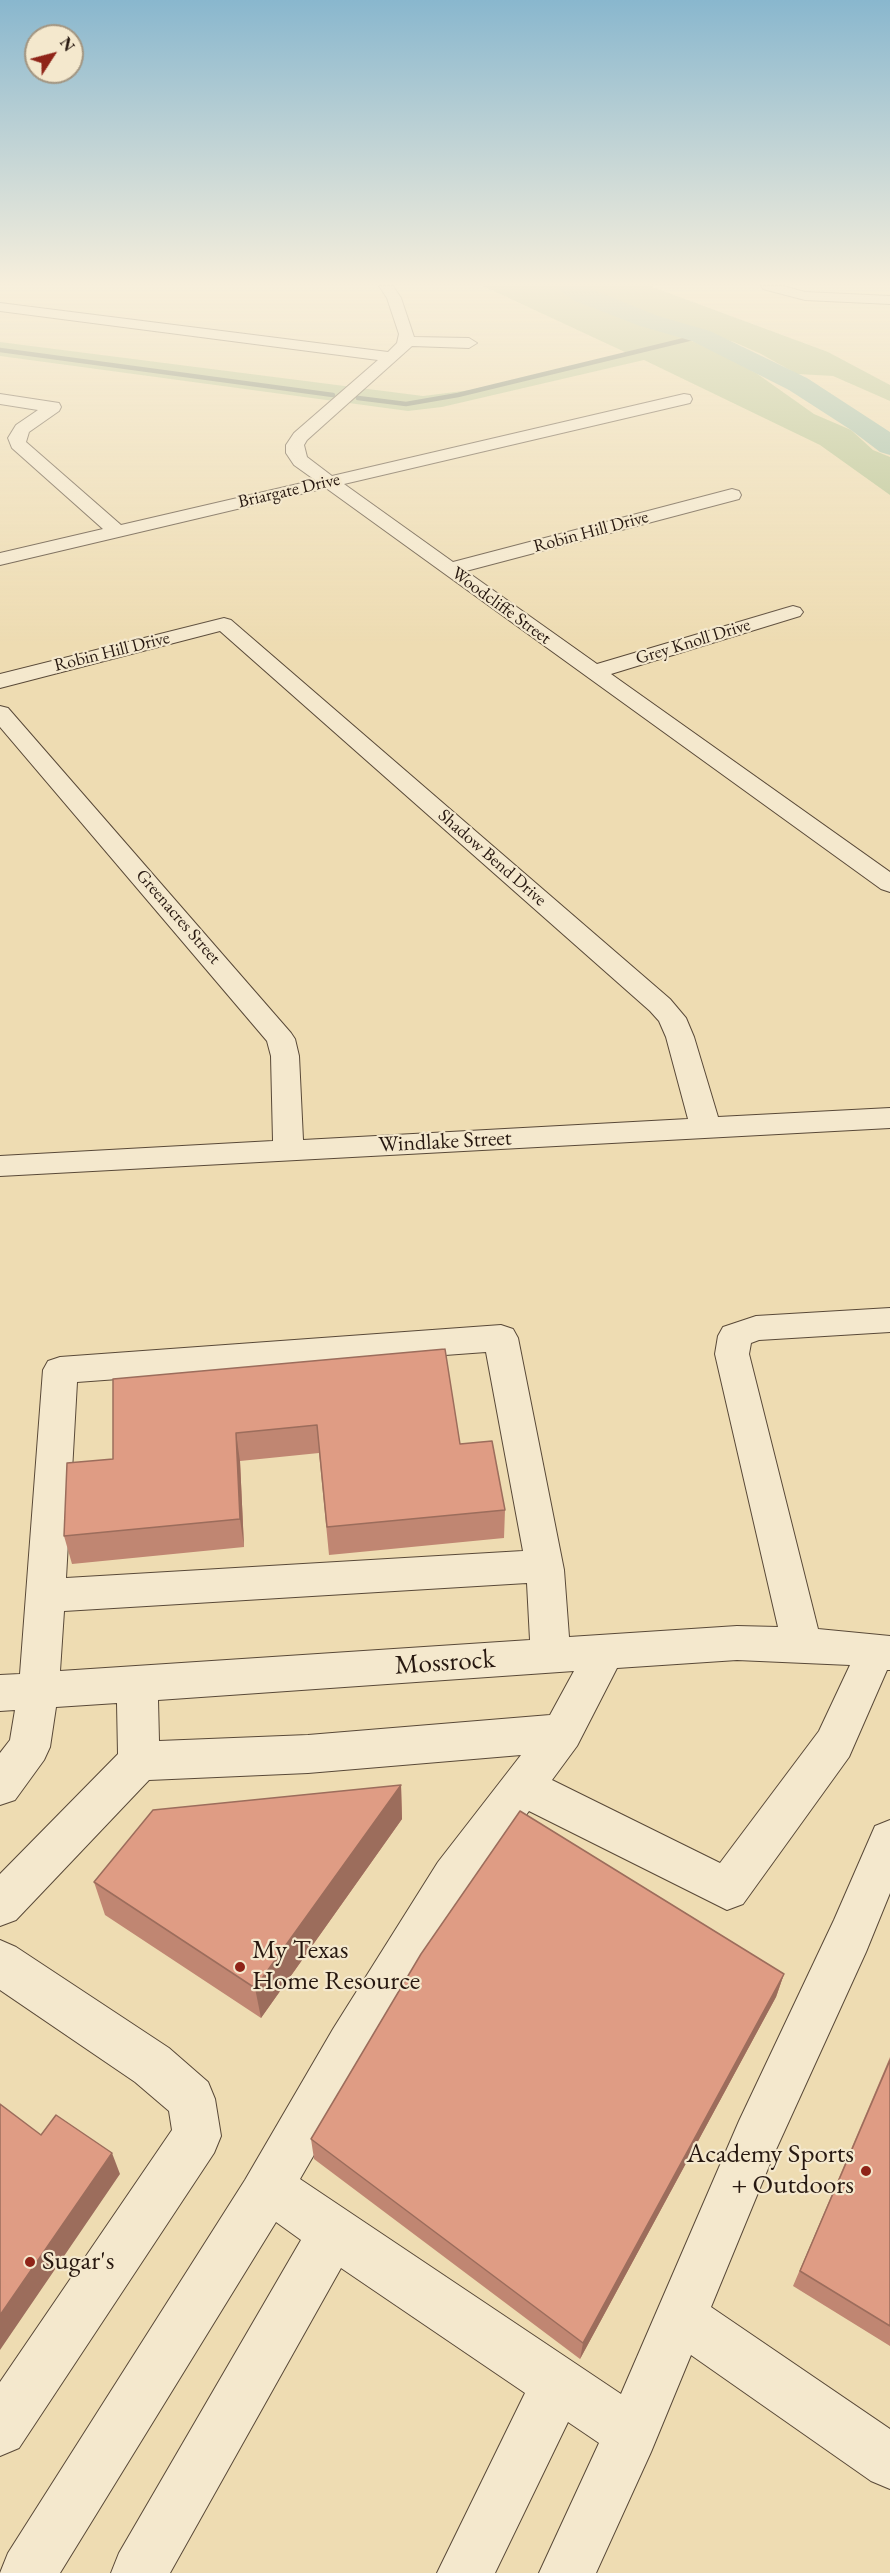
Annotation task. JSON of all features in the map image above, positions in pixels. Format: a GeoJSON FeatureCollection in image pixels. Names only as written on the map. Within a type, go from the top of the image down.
{"type":"FeatureCollection","features":[{"type":"Feature","properties":{"kind":"street"},"geometry":{"type":"LineString","coordinates":[[47,406],[53,407],[22,429],[17,438],[18,444],[116,531]]}},
{"type":"Feature","properties":{"kind":"street","name":"Woodcliffe Street"},"geometry":{"type":"LineString","coordinates":[[335,406],[306,430],[295,445],[295,453],[300,461],[890,884]]}},
{"type":"Feature","properties":{"kind":"street","name":"Briargate Drive"},"geometry":{"type":"LineString","coordinates":[[0,559],[654,406]]}},
{"type":"Feature","properties":{"kind":"street","name":"Robin Hill Drive"},"geometry":{"type":"LineString","coordinates":[[449,569],[732,495]]}},
{"type":"Feature","properties":{"kind":"street","name":"Grey Knoll Drive"},"geometry":{"type":"LineString","coordinates":[[593,672],[793,612]]}},
{"type":"Feature","properties":{"kind":"street","name":"Robin Hill Drive"},"geometry":{"type":"LineString","coordinates":[[0,681],[224,624]]}},
{"type":"Feature","properties":{"kind":"street","name":"Shadow Bend Drive"},"geometry":{"type":"LineString","coordinates":[[224,624],[666,1011],[672,1018],[680,1037],[706,1128]]}},
{"type":"Feature","properties":{"kind":"street","name":"Greenacres Street"},"geometry":{"type":"LineString","coordinates":[[0,713],[281,1039],[285,1056],[288,1150]]}},
{"type":"Feature","properties":{"kind":"street","name":"Windlake Street"},"geometry":{"type":"LineString","coordinates":[[0,1166],[890,1118]]}},
{"type":"Feature","properties":{"kind":"street"},"geometry":{"type":"LineString","coordinates":[[802,1646],[732,1354],[735,1336],[756,1328],[890,1320]]}},
{"type":"Feature","properties":{"kind":"street"},"geometry":{"type":"LineString","coordinates":[[0,1785],[14,1749],[19,1692],[45,1596],[60,1370],[501,1338],[544,1566],[551,1656]]}},
{"type":"Feature","properties":{"kind":"street"},"geometry":{"type":"LineString","coordinates":[[45,1596],[544,1566]]}},
{"type":"Feature","properties":{"kind":"street","name":"Mossrock"},"geometry":{"type":"LineString","coordinates":[[19,1692],[738,1643],[883,1652]]}},
{"type":"Feature","properties":{"kind":"street"},"geometry":{"type":"LineString","coordinates":[[28,2573],[261,2199],[350,2046],[454,1877],[562,1733],[605,1652]]}},
{"type":"Feature","properties":{"kind":"street"},"geometry":{"type":"LineString","coordinates":[[522,1786],[727,1889],[834,1744],[883,1652]]}},
{"type":"Feature","properties":{"kind":"street"},"geometry":{"type":"LineString","coordinates":[[137,1684],[139,1761]]}},
{"type":"Feature","properties":{"kind":"street"},"geometry":{"type":"LineString","coordinates":[[0,1905],[139,1761],[308,1754],[562,1733]]}},
{"type":"Feature","properties":{"kind":"street"},"geometry":{"type":"LineString","coordinates":[[567,2573],[632,2433],[756,2138],[850,1936],[890,1840]]}},
{"type":"Feature","properties":{"kind":"street"},"geometry":{"type":"LineString","coordinates":[[0,1963],[152,2065],[191,2099],[197,2136],[0,2429]]}},
{"type":"Feature","properties":{"kind":"street"},"geometry":{"type":"LineString","coordinates":[[261,2199],[269,2187],[333,2233],[632,2433]]}},
{"type":"Feature","properties":{"kind":"street"},"geometry":{"type":"LineString","coordinates":[[139,2573],[333,2233]]}},
{"type":"Feature","properties":{"kind":"street"},"geometry":{"type":"LineString","coordinates":[[681,2317],[890,2462]]}},
{"type":"Feature","properties":{"kind":"street"},"geometry":{"type":"LineString","coordinates":[[465,2573],[558,2384]]}},
{"type":"Feature","properties":{"kind":"green space"},"geometry":{"type":"Polygon","coordinates":[[[371,406],[446,406],[442,407],[408,411],[371,406]]]}},
{"type":"Feature","properties":{"kind":"green space"},"geometry":{"type":"Polygon","coordinates":[[[739,406],[803,406],[814,414],[851,430],[873,450],[890,457],[890,495],[820,445],[739,406]]]}},
{"type":"Feature","properties":{"kind":"building"},"geometry":{"type":"Polygon","coordinates":[[[445,1349],[460,1444],[492,1441],[505,1510],[327,1527],[317,1425],[236,1433],[240,1519],[64,1536],[67,1463],[113,1459],[113,1379],[445,1349]]]}},
{"type":"Feature","properties":{"kind":"building","name":"My Texas Home Resource"},"geometry":{"type":"Polygon","coordinates":[[[401,1785],[255,1988],[94,1882],[153,1810],[401,1785]]]}},
{"type":"Feature","properties":{"kind":"building"},"geometry":{"type":"Polygon","coordinates":[[[520,1811],[784,1974],[583,2343],[311,2139],[421,1954],[520,1811]]]}},
{"type":"Feature","properties":{"kind":"building","name":"Academy Sports + Outdoors"},"geometry":{"type":"Polygon","coordinates":[[[890,2060],[890,2326],[800,2271],[890,2060]]]}},
{"type":"Feature","properties":{"kind":"building","name":"Sugar's"},"geometry":{"type":"Polygon","coordinates":[[[0,2104],[41,2135],[56,2115],[112,2153],[0,2315],[0,2104]]]}},
{"type":"Feature","properties":{"kind":"waterway"},"geometry":{"type":"LineString","coordinates":[[833,406],[890,446]]}},
{"type":"Feature","properties":{"kind":"place","name":"My Texas Home Resource"},"geometry":{"type":"Point","coordinates":[240,1967]}},
{"type":"Feature","properties":{"kind":"place","name":"Academy Sports + Outdoors"},"geometry":{"type":"Point","coordinates":[866,2171]}},
{"type":"Feature","properties":{"kind":"place","name":"Sugar's"},"geometry":{"type":"Point","coordinates":[30,2262]}}]}
